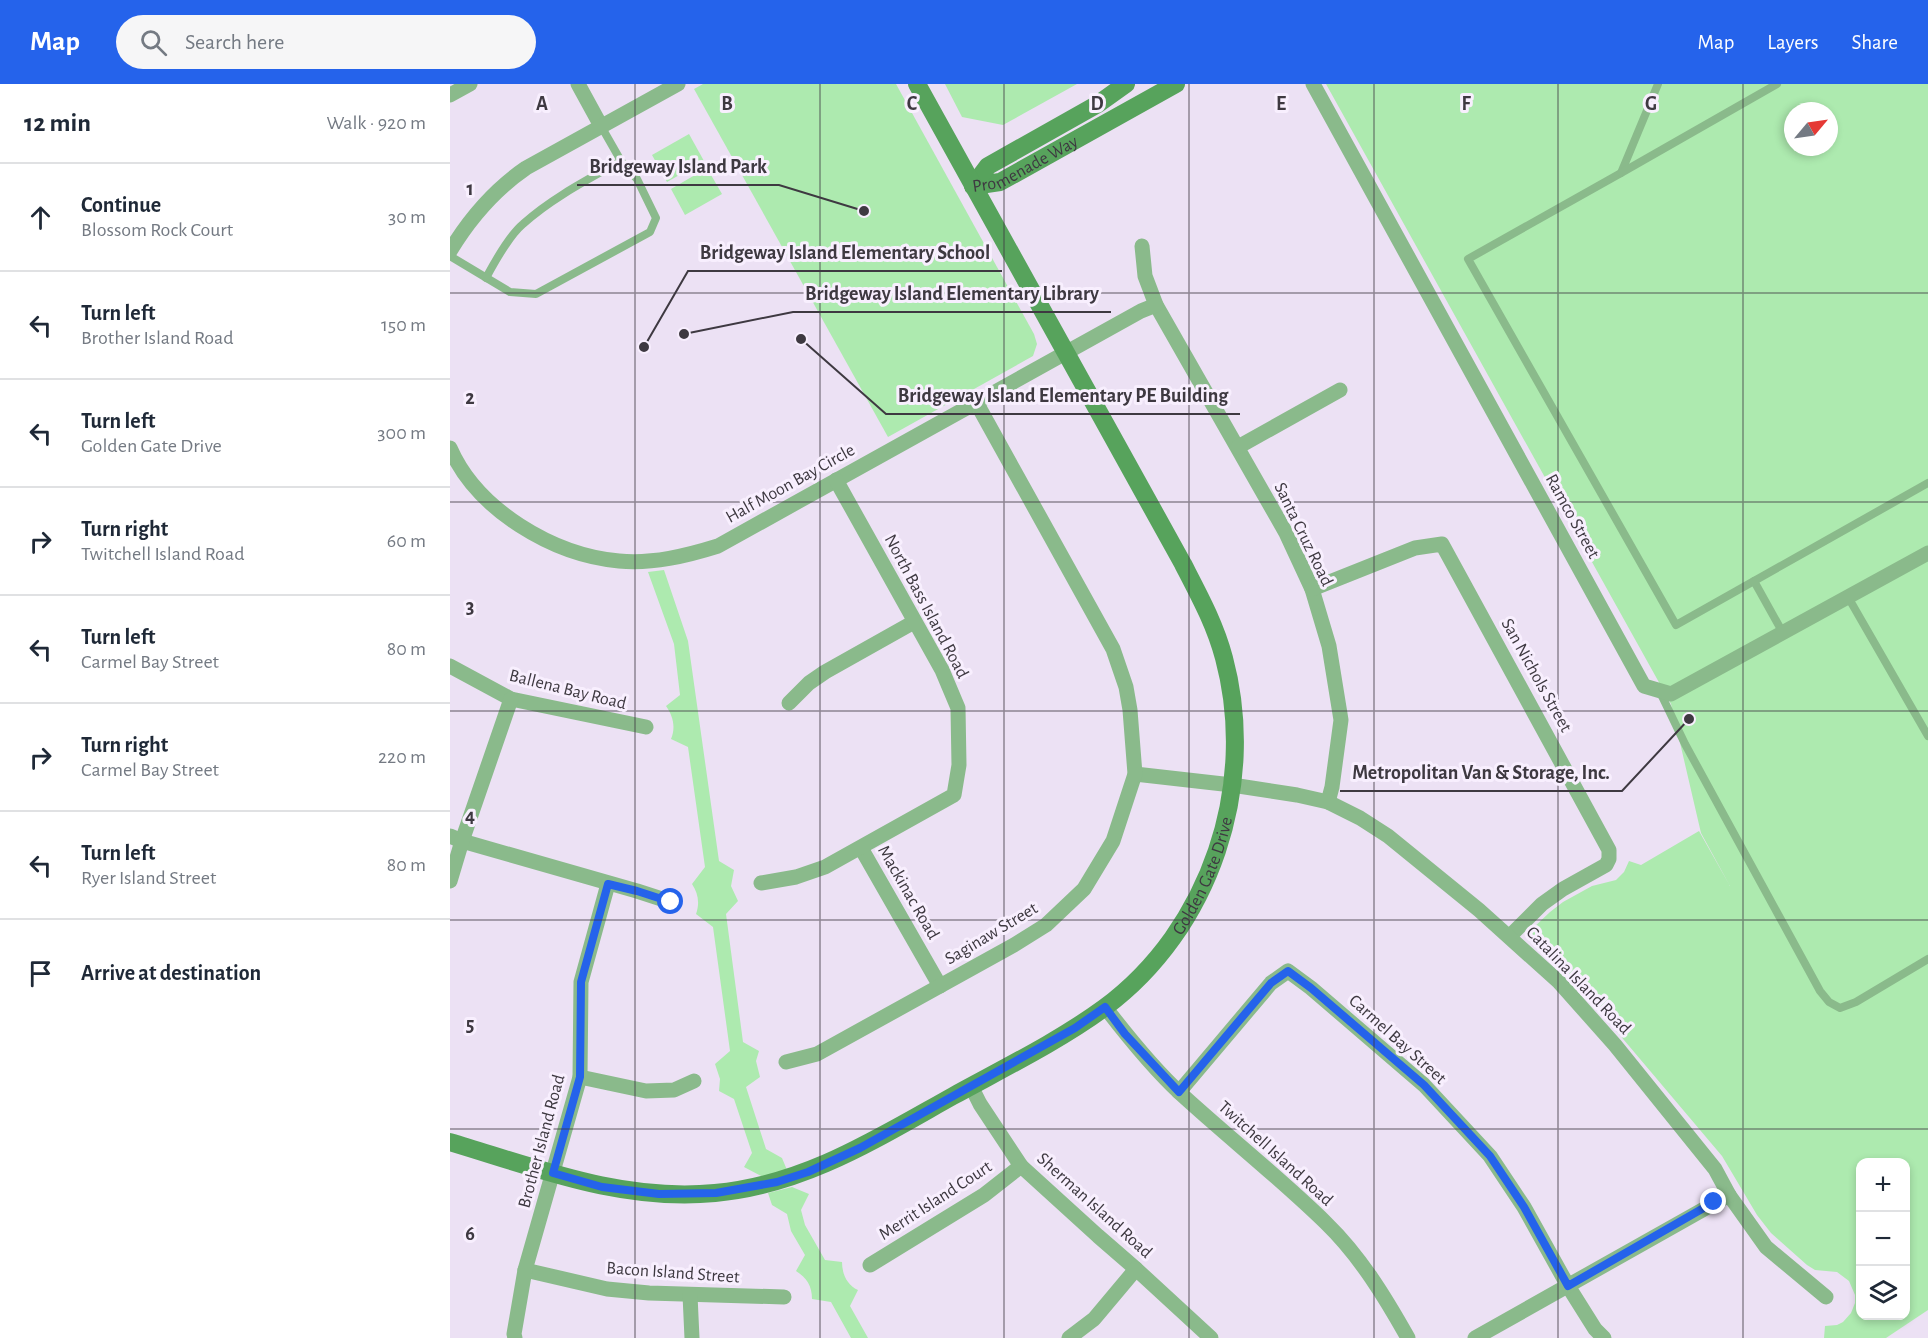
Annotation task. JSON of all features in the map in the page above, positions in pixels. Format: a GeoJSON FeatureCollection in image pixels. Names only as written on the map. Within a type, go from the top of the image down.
{"type":"FeatureCollection","features":[{"type":"Feature","properties":{"kind":"street"},"geometry":{"type":"LineString","coordinates":[[450,95],[470,84]]}},
{"type":"Feature","properties":{"kind":"street"},"geometry":{"type":"LineString","coordinates":[[578,84],[601,126]]}},
{"type":"Feature","properties":{"kind":"street"},"geometry":{"type":"LineString","coordinates":[[450,251],[466,225],[508,180],[678,84]]}},
{"type":"Feature","properties":{"kind":"street","name":"Golden Gate Drive"},"geometry":{"type":"LineString","coordinates":[[450,1142],[602,1187],[659,1194],[687,1195],[745,1189],[798,1175],[834,1161],[1075,1028],[1105,1007],[1149,967],[1177,932],[1192,908],[1210,869],[1227,815],[1232,785],[1235,736],[1233,706],[1224,658],[1216,633],[1183,564],[917,84]]}},
{"type":"Feature","properties":{"kind":"street","name":"Promenade Way"},"geometry":{"type":"LineString","coordinates":[[973,186],[988,166],[1098,104],[1126,84]]}},
{"type":"Feature","properties":{"kind":"street","name":"Promenade Way"},"geometry":{"type":"LineString","coordinates":[[973,186],[1000,182],[1176,84]]}},
{"type":"Feature","properties":{"kind":"street","name":"Ramco Street"},"geometry":{"type":"LineString","coordinates":[[1313,84],[1644,686],[1660,691]]}},
{"type":"Feature","properties":{"kind":"street","name":"Santa Cruz Road"},"geometry":{"type":"LineString","coordinates":[[1142,246],[1145,276],[1156,305],[1286,533],[1312,589],[1329,646],[1341,720],[1328,802]]}},
{"type":"Feature","properties":{"kind":"street","name":"Half Moon Bay Circle"},"geometry":{"type":"LineString","coordinates":[[451,451],[475,488],[502,513],[539,537],[582,553],[618,561],[650,561],[686,556],[718,546],[1156,305]]}},
{"type":"Feature","properties":{"kind":"street"},"geometry":{"type":"LineString","coordinates":[[1238,447],[1340,390]]}},
{"type":"Feature","properties":{"kind":"street","name":"Saginaw Street"},"geometry":{"type":"LineString","coordinates":[[786,1062],[817,1054],[1046,925],[1084,889],[1113,841],[1135,774],[1130,710],[1120,667],[1113,649],[976,402]]}},
{"type":"Feature","properties":{"kind":"street","name":"North Bass Island Road"},"geometry":{"type":"LineString","coordinates":[[836,480],[942,670],[958,708],[959,765],[954,795],[861,848]]}},
{"type":"Feature","properties":{"kind":"street","name":"San Nichols Street"},"geometry":{"type":"LineString","coordinates":[[1312,589],[1415,548],[1442,544],[1609,850],[1610,859],[1600,869],[1563,889],[1542,904],[1510,936]]}},
{"type":"Feature","properties":{"kind":"street"},"geometry":{"type":"LineString","coordinates":[[1660,691],[1671,694],[1928,553]]}},
{"type":"Feature","properties":{"kind":"street"},"geometry":{"type":"LineString","coordinates":[[789,703],[809,683],[825,672],[914,622]]}},
{"type":"Feature","properties":{"kind":"street","name":"Ballena Bay Road"},"geometry":{"type":"LineString","coordinates":[[450,666],[511,699],[646,727]]}},
{"type":"Feature","properties":{"kind":"street"},"geometry":{"type":"LineString","coordinates":[[450,881],[456,839],[511,699]]}},
{"type":"Feature","properties":{"kind":"street","name":"Catalina Island Road"},"geometry":{"type":"LineString","coordinates":[[1135,774],[1232,785],[1328,802],[1388,836],[1510,936],[1559,982],[1615,1045],[1715,1169],[1729,1195],[1766,1246],[1827,1297]]}},
{"type":"Feature","properties":{"kind":"street"},"geometry":{"type":"LineString","coordinates":[[456,839],[671,902]]}},
{"type":"Feature","properties":{"kind":"street"},"geometry":{"type":"LineString","coordinates":[[761,883],[796,877],[825,867],[861,848]]}},
{"type":"Feature","properties":{"kind":"street","name":"Mackinac Road"},"geometry":{"type":"LineString","coordinates":[[861,848],[940,986]]}},
{"type":"Feature","properties":{"kind":"street","name":"Brother Island Road"},"geometry":{"type":"LineString","coordinates":[[515,1338],[525,1270],[580,1077],[581,982],[608,884]]}},
{"type":"Feature","properties":{"kind":"street","name":"Carmel Bay Street"},"geometry":{"type":"LineString","coordinates":[[1179,1092],[1271,983],[1288,971],[1424,1085],[1490,1156],[1524,1207],[1568,1286],[1595,1329],[1604,1338]]}},
{"type":"Feature","properties":{"kind":"street","name":"Twitchell Island Road"},"geometry":{"type":"LineString","coordinates":[[1105,1007],[1125,1034],[1179,1092],[1327,1224],[1366,1269],[1408,1338]]}},
{"type":"Feature","properties":{"kind":"street"},"geometry":{"type":"LineString","coordinates":[[580,1077],[646,1090],[674,1090],[694,1082]]}},
{"type":"Feature","properties":{"kind":"street","name":"Sherman Island Road"},"geometry":{"type":"LineString","coordinates":[[970,1086],[1021,1166],[1211,1338]]}},
{"type":"Feature","properties":{"kind":"street","name":"Merrit Island Court"},"geometry":{"type":"LineString","coordinates":[[870,1265],[984,1195],[1021,1166]]}},
{"type":"Feature","properties":{"kind":"street"},"geometry":{"type":"LineString","coordinates":[[1475,1338],[1729,1195]]}},
{"type":"Feature","properties":{"kind":"street"},"geometry":{"type":"LineString","coordinates":[[1069,1338],[1094,1319],[1136,1269]]}},
{"type":"Feature","properties":{"kind":"street","name":"Bacon Island Street"},"geometry":{"type":"LineString","coordinates":[[525,1270],[607,1289],[784,1297]]}},
{"type":"Feature","properties":{"kind":"street"},"geometry":{"type":"LineString","coordinates":[[690,1294],[692,1338]]}},
{"type":"Feature","properties":{"kind":"lane"},"geometry":{"type":"LineString","coordinates":[[1621,173],[1658,84]]}},
{"type":"Feature","properties":{"kind":"lane"},"geometry":{"type":"LineString","coordinates":[[1777,84],[1468,259],[1676,625],[1928,483]]}},
{"type":"Feature","properties":{"kind":"lane"},"geometry":{"type":"LineString","coordinates":[[450,256],[510,292],[536,294],[650,232],[656,218],[637,179],[621,161],[601,126]]}},
{"type":"Feature","properties":{"kind":"lane"},"geometry":{"type":"LineString","coordinates":[[486,278],[521,225],[564,193],[621,161]]}},
{"type":"Feature","properties":{"kind":"lane"},"geometry":{"type":"LineString","coordinates":[[1754,581],[1783,633]]}},
{"type":"Feature","properties":{"kind":"lane"},"geometry":{"type":"LineString","coordinates":[[1848,597],[1928,736]]}},
{"type":"Feature","properties":{"kind":"lane"},"geometry":{"type":"LineString","coordinates":[[1660,691],[1685,744],[1820,991],[1829,1002],[1840,1008],[1856,1002],[1928,959]]}},
{"type":"Feature","properties":{"kind":"green space"},"geometry":{"type":"Polygon","coordinates":[[[703,84],[896,84],[1034,334],[1037,344],[1033,356],[888,437],[694,89],[703,84]]]}},
{"type":"Feature","properties":{"kind":"green space"},"geometry":{"type":"Polygon","coordinates":[[[945,84],[1077,84],[1003,125],[962,117],[945,84]]]}},
{"type":"Feature","properties":{"kind":"green space"},"geometry":{"type":"Polygon","coordinates":[[[1326,84],[1928,84],[1928,1310],[1886,1338],[1824,1338],[1825,1326],[1843,1322],[1851,1313],[1855,1295],[1849,1281],[1837,1272],[1815,1270],[1771,1233],[1757,1215],[1722,1156],[1591,1001],[1533,940],[1532,929],[1563,902],[1592,886],[1616,880],[1624,872],[1629,861],[1641,865],[1699,831],[1730,886],[1701,833],[1671,704],[1326,84]]]}},
{"type":"Feature","properties":{"kind":"green space"},"geometry":{"type":"Polygon","coordinates":[[[689,134],[704,161],[667,182],[652,155],[689,134]]]}},
{"type":"Feature","properties":{"kind":"green space"},"geometry":{"type":"Polygon","coordinates":[[[707,168],[722,194],[685,215],[671,189],[707,168]]]}},
{"type":"Feature","properties":{"kind":"green space"},"geometry":{"type":"Polygon","coordinates":[[[664,570],[688,641],[719,861],[734,870],[731,886],[738,901],[726,914],[743,1042],[759,1051],[756,1061],[760,1077],[746,1087],[766,1149],[782,1158],[787,1170],[763,1177],[744,1167],[752,1153],[734,1099],[719,1091],[720,1079],[715,1064],[730,1051],[713,927],[696,914],[698,898],[692,884],[705,867],[688,747],[671,739],[673,722],[666,706],[680,695],[674,644],[648,572],[664,570]]]}},
{"type":"Feature","properties":{"kind":"green space"},"geometry":{"type":"Polygon","coordinates":[[[792,1187],[809,1194],[801,1210],[805,1225],[825,1260],[842,1262],[846,1279],[858,1290],[850,1306],[868,1338],[851,1338],[831,1302],[812,1299],[808,1283],[796,1271],[805,1255],[791,1231],[787,1214],[772,1205],[768,1193],[792,1187]]]}},
{"type":"Feature","properties":{"kind":"place","name":"Bridgeway Island Park"},"geometry":{"type":"Point","coordinates":[864,211]}},
{"type":"Feature","properties":{"kind":"place","name":"Bridgeway Island Elementary Library"},"geometry":{"type":"Point","coordinates":[684,334]}},
{"type":"Feature","properties":{"kind":"place","name":"Bridgeway Island Elementary PE Building"},"geometry":{"type":"Point","coordinates":[801,339]}},
{"type":"Feature","properties":{"kind":"place","name":"Bridgeway Island Elementary School"},"geometry":{"type":"Point","coordinates":[644,347]}},
{"type":"Feature","properties":{"kind":"place","name":"Metropolitan Van & Storage, Inc."},"geometry":{"type":"Point","coordinates":[1689,719]}},
{"type":"Feature","properties":{"kind":"route"},"geometry":{"type":"LineString","coordinates":[[671,902],[608,884],[581,982],[580,1077],[553,1173],[602,1187],[659,1194],[716,1193],[777,1182],[808,1172],[860,1148],[1075,1028],[1105,1007],[1125,1034],[1179,1092],[1271,983],[1288,971],[1424,1085],[1490,1156],[1524,1207],[1568,1286],[1714,1202]]}}]}
